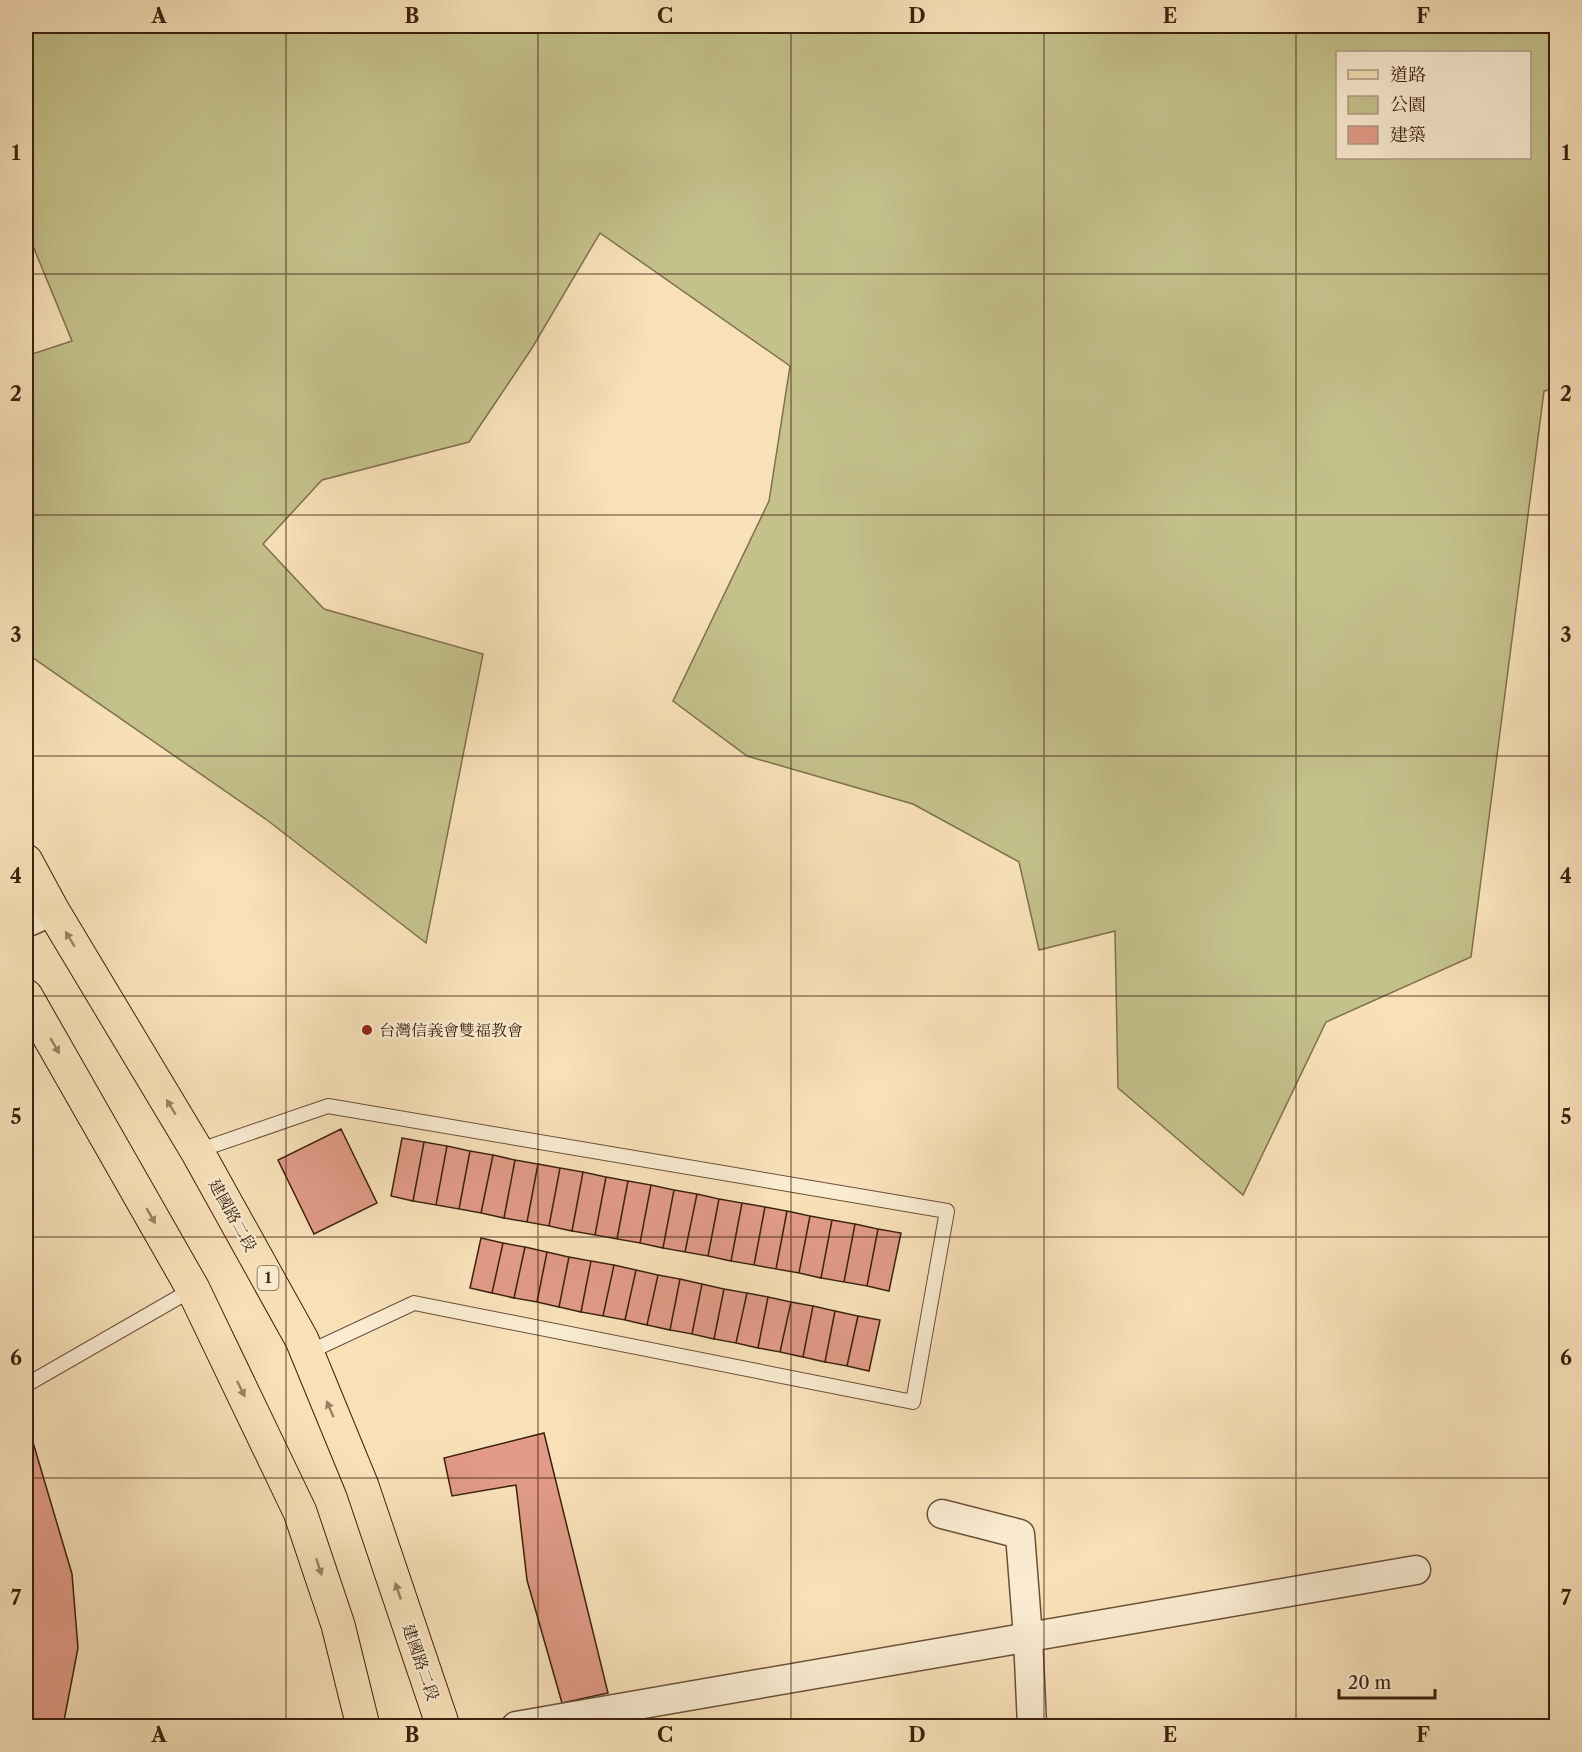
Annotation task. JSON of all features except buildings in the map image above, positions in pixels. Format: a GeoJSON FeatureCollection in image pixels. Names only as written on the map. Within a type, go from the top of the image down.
{"type":"FeatureCollection","features":[{"type":"Feature","properties":{"kind":"main road","name":"建國路二段"},"geometry":{"type":"LineString","coordinates":[[26,861],[39,917],[197,1150],[307,1353],[362,1486],[443,1726]]}},
{"type":"Feature","properties":{"kind":"main road"},"geometry":{"type":"LineString","coordinates":[[26,996],[193,1288],[300,1512],[338,1624],[363,1726]]}},
{"type":"Feature","properties":{"kind":"street"},"geometry":{"type":"LineString","coordinates":[[942,1514],[1020,1534],[1032,1726]]}},
{"type":"Feature","properties":{"kind":"street"},"geometry":{"type":"LineString","coordinates":[[516,1726],[1416,1570]]}},
{"type":"Feature","properties":{"kind":"lane"},"geometry":{"type":"LineString","coordinates":[[197,1150],[328,1106],[947,1211],[913,1402],[414,1303],[307,1353]]}},
{"type":"Feature","properties":{"kind":"lane"},"geometry":{"type":"LineString","coordinates":[[26,1385],[193,1288]]}},
{"type":"Feature","properties":{"kind":"green space"},"geometry":{"type":"Polygon","coordinates":[[[26,26],[1556,26],[1556,389],[1544,391],[1471,957],[1326,1022],[1243,1195],[1118,1088],[1115,931],[1039,950],[1019,862],[913,804],[747,756],[673,701],[769,501],[790,366],[600,233],[532,348],[469,442],[322,480],[263,544],[324,609],[483,654],[426,943],[267,820],[26,653],[26,356],[72,341],[26,229],[26,26]]]}},
{"type":"Feature","properties":{"kind":"place","name":"台灣信義會雙福教會"},"geometry":{"type":"Point","coordinates":[367,1030]}}]}
